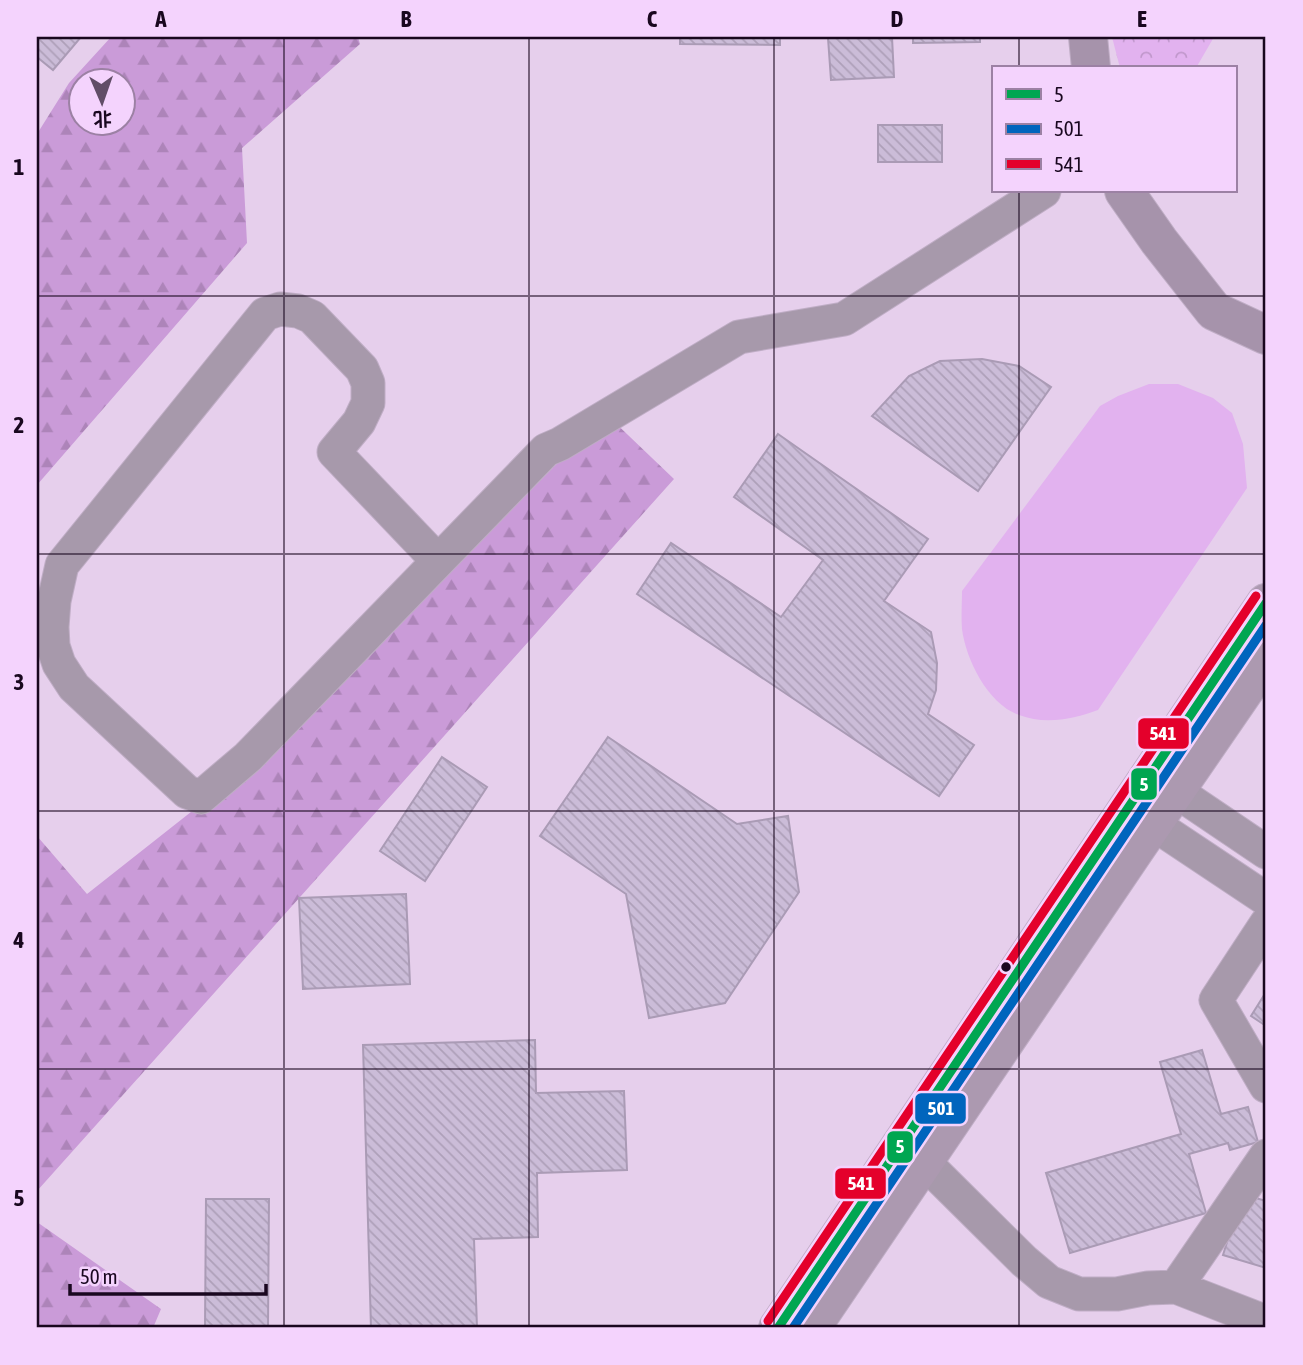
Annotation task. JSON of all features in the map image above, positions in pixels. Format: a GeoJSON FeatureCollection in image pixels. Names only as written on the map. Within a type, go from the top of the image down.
{"type":"FeatureCollection","features":[{"type":"Feature","properties":{"kind":"highway"},"geometry":{"type":"LineString","coordinates":[[1088,37],[1091,66]]}},
{"type":"Feature","properties":{"kind":"highway"},"geometry":{"type":"LineString","coordinates":[[1125,192],[1214,311],[1266,366]]}},
{"type":"Feature","properties":{"kind":"highway"},"geometry":{"type":"LineString","coordinates":[[1214,311],[1266,335]]}},
{"type":"Feature","properties":{"kind":"main road"},"geometry":{"type":"LineString","coordinates":[[778,1328],[914,1151],[1163,783],[1266,603]]}},
{"type":"Feature","properties":{"kind":"main road"},"geometry":{"type":"LineString","coordinates":[[1163,783],[1266,659]]}},
{"type":"Feature","properties":{"kind":"main road"},"geometry":{"type":"LineString","coordinates":[[811,1328],[914,1151]]}},
{"type":"Feature","properties":{"kind":"street"},"geometry":{"type":"LineString","coordinates":[[438,561],[334,452],[359,422],[368,403],[368,383],[362,369],[312,317],[298,311],[280,309],[265,314],[62,565],[54,601],[53,646],[59,664],[74,687],[187,792],[201,797],[248,757],[546,450],[739,337],[844,318],[1042,192]]}},
{"type":"Feature","properties":{"kind":"street"},"geometry":{"type":"LineString","coordinates":[[1163,783],[1266,852]]}},
{"type":"Feature","properties":{"kind":"street"},"geometry":{"type":"LineString","coordinates":[[1141,815],[1266,899]]}},
{"type":"Feature","properties":{"kind":"street"},"geometry":{"type":"LineString","coordinates":[[1266,924],[1216,1000],[1266,1086]]}},
{"type":"Feature","properties":{"kind":"street"},"geometry":{"type":"LineString","coordinates":[[914,1151],[1024,1261],[1049,1282],[1079,1294],[1118,1294],[1148,1288],[1176,1287],[1266,1322]]}},
{"type":"Feature","properties":{"kind":"street"},"geometry":{"type":"LineString","coordinates":[[1176,1287],[1266,1156]]}},
{"type":"Feature","properties":{"kind":"green space"},"geometry":{"type":"Polygon","coordinates":[[[111,37],[358,37],[360,44],[242,148],[247,243],[37,485],[37,134],[66,88],[66,136],[136,136],[136,66],[85,66],[111,37]]]}},
{"type":"Feature","properties":{"kind":"green space"},"geometry":{"type":"Polygon","coordinates":[[[1112,37],[1214,37],[1197,66],[1119,66],[1112,37]]]}},
{"type":"Feature","properties":{"kind":"green space"},"geometry":{"type":"Polygon","coordinates":[[[1149,384],[1178,384],[1213,398],[1232,413],[1243,444],[1247,488],[1098,710],[1059,720],[1039,720],[1019,715],[988,691],[968,654],[962,629],[962,591],[1100,406],[1149,384]]]}},
{"type":"Feature","properties":{"kind":"green space"},"geometry":{"type":"Polygon","coordinates":[[[606,414],[674,479],[37,1191],[37,836],[87,894],[286,737],[606,414]]]}},
{"type":"Feature","properties":{"kind":"green space"},"geometry":{"type":"Polygon","coordinates":[[[37,1222],[161,1309],[153,1328],[37,1328],[37,1222]]]}},
{"type":"Feature","properties":{"kind":"building"},"geometry":{"type":"Polygon","coordinates":[[[37,37],[81,37],[53,70],[37,57],[37,37]]]}},
{"type":"Feature","properties":{"kind":"building"},"geometry":{"type":"Polygon","coordinates":[[[680,37],[780,37],[780,45],[680,44],[680,37]]]}},
{"type":"Feature","properties":{"kind":"building"},"geometry":{"type":"Polygon","coordinates":[[[892,37],[894,77],[831,80],[828,38],[892,37]]]}},
{"type":"Feature","properties":{"kind":"building"},"geometry":{"type":"Polygon","coordinates":[[[913,37],[980,37],[980,42],[913,43],[913,37]]]}},
{"type":"Feature","properties":{"kind":"building"},"geometry":{"type":"Polygon","coordinates":[[[878,125],[942,125],[942,162],[878,162],[878,125]]]}},
{"type":"Feature","properties":{"kind":"building"},"geometry":{"type":"Polygon","coordinates":[[[982,359],[1019,366],[1051,387],[978,491],[872,416],[909,376],[940,361],[982,359]]]}},
{"type":"Feature","properties":{"kind":"building"},"geometry":{"type":"Polygon","coordinates":[[[778,434],[928,539],[884,601],[931,632],[937,663],[936,690],[928,714],[974,745],[939,796],[637,594],[671,543],[781,617],[823,560],[734,497],[778,434]]]}},
{"type":"Feature","properties":{"kind":"building"},"geometry":{"type":"Polygon","coordinates":[[[608,737],[737,824],[788,816],[799,892],[725,1003],[649,1018],[626,894],[540,836],[608,737]]]}},
{"type":"Feature","properties":{"kind":"building"},"geometry":{"type":"Polygon","coordinates":[[[442,757],[487,787],[425,881],[380,851],[442,757]]]}},
{"type":"Feature","properties":{"kind":"building"},"geometry":{"type":"Polygon","coordinates":[[[406,894],[410,984],[303,989],[299,898],[406,894]]]}},
{"type":"Feature","properties":{"kind":"building"},"geometry":{"type":"Polygon","coordinates":[[[1266,992],[1266,1026],[1251,1016],[1266,992]]]}},
{"type":"Feature","properties":{"kind":"building"},"geometry":{"type":"Polygon","coordinates":[[[535,1040],[536,1093],[624,1091],[627,1170],[537,1173],[538,1237],[474,1239],[477,1328],[371,1328],[363,1045],[535,1040]]]}},
{"type":"Feature","properties":{"kind":"building"},"geometry":{"type":"Polygon","coordinates":[[[1202,1050],[1221,1114],[1248,1107],[1258,1142],[1230,1150],[1228,1143],[1189,1154],[1206,1213],[1070,1253],[1046,1173],[1181,1134],[1160,1062],[1202,1050]]]}},
{"type":"Feature","properties":{"kind":"building"},"geometry":{"type":"Polygon","coordinates":[[[1242,1194],[1266,1201],[1266,1268],[1223,1255],[1242,1194]]]}},
{"type":"Feature","properties":{"kind":"building"},"geometry":{"type":"Polygon","coordinates":[[[206,1199],[269,1199],[268,1328],[205,1328],[206,1199]]]}},
{"type":"Feature","properties":{"kind":"transit line","name":"541"},"geometry":{"type":"LineString","coordinates":[[768,1321],[1256,596]]}},
{"type":"Feature","properties":{"kind":"transit line","name":"5"},"geometry":{"type":"LineString","coordinates":[[778,1328],[1266,603]]}},
{"type":"Feature","properties":{"kind":"transit line","name":"501"},"geometry":{"type":"LineString","coordinates":[[793,1328],[1266,625]]}}]}
